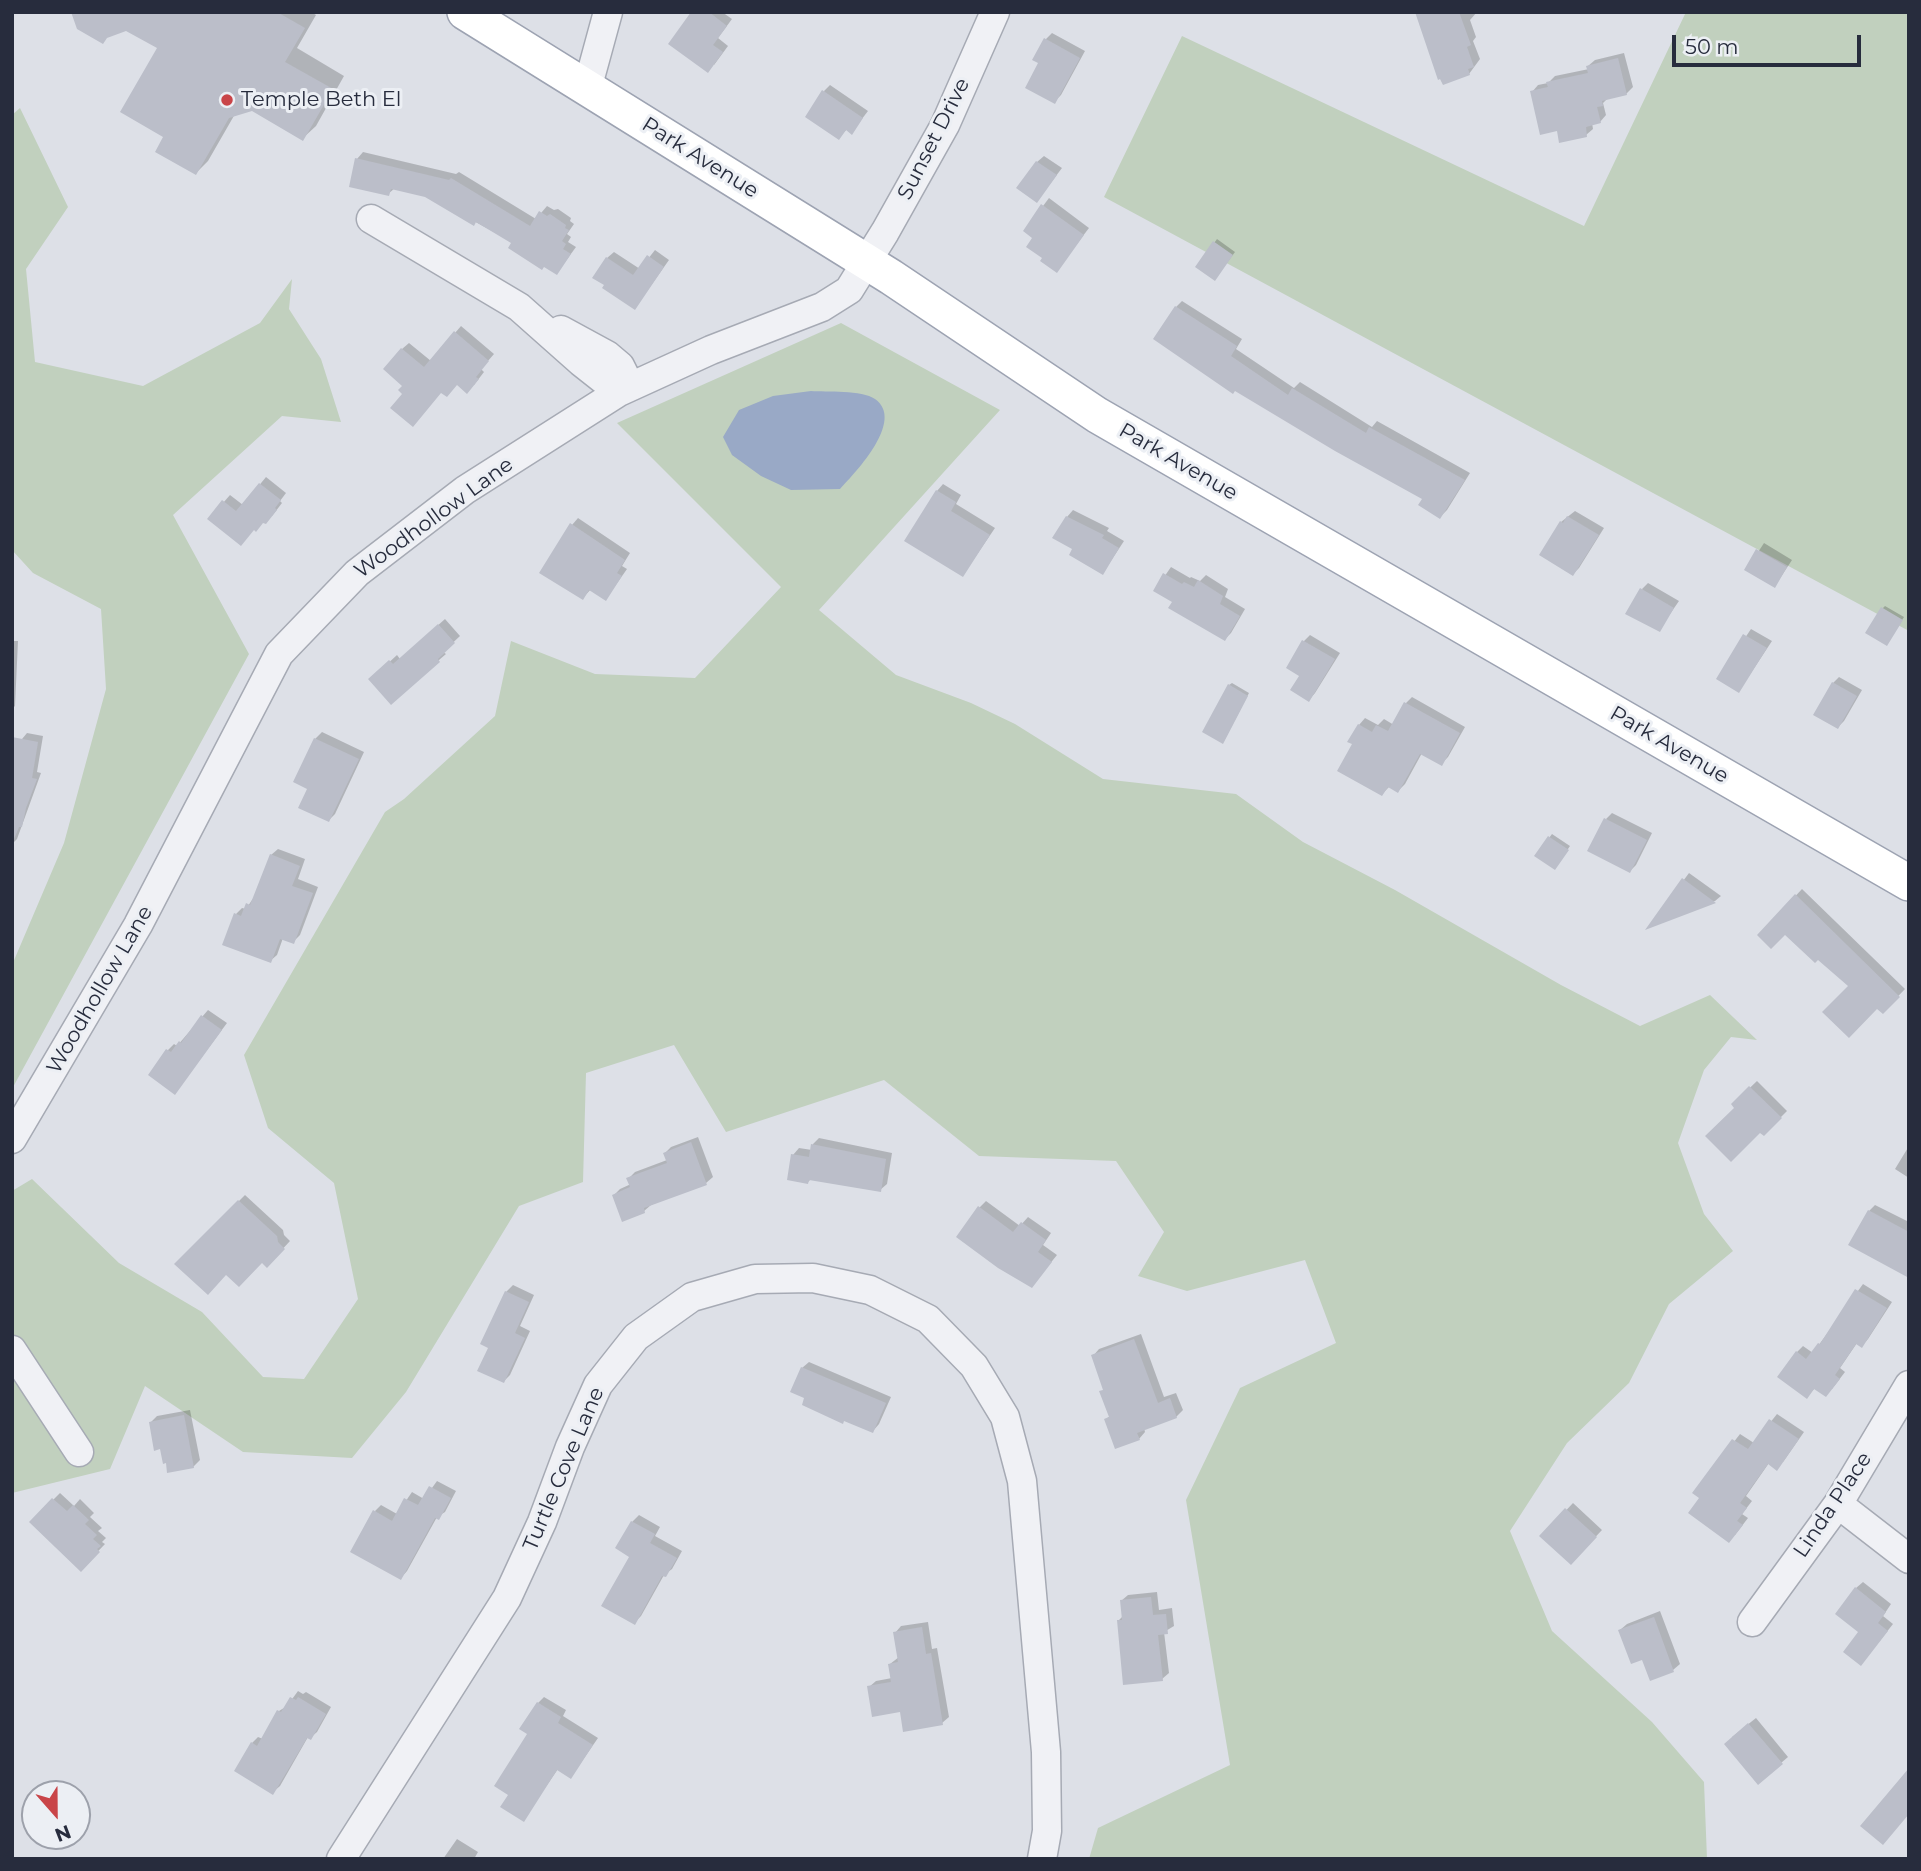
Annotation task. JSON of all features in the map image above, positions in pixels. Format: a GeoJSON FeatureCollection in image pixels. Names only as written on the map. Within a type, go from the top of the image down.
{"type":"FeatureCollection","features":[{"type":"Feature","properties":{"kind":"main road","name":"Park Avenue"},"geometry":{"type":"LineString","coordinates":[[464,12],[866,262],[1097,415],[1909,883]]}},
{"type":"Feature","properties":{"kind":"street"},"geometry":{"type":"LineString","coordinates":[[587,89],[608,12]]}},
{"type":"Feature","properties":{"kind":"street","name":"Sunset Drive"},"geometry":{"type":"LineString","coordinates":[[866,262],[946,125],[995,12]]}},
{"type":"Feature","properties":{"kind":"street"},"geometry":{"type":"LineString","coordinates":[[370,219],[519,307],[607,355],[620,366],[624,389]]}},
{"type":"Feature","properties":{"kind":"street","name":"Woodhollow Lane"},"geometry":{"type":"LineString","coordinates":[[12,1139],[138,925],[279,654],[357,573],[465,490],[624,389],[711,350],[822,307],[849,290],[866,262]]}},
{"type":"Feature","properties":{"kind":"street","name":"Turtle Cove Lane"},"geometry":{"type":"LineString","coordinates":[[341,1859],[507,1598],[542,1522],[570,1447],[598,1385],[636,1337],[692,1297],[755,1279],[813,1278],[870,1290],[928,1319],[974,1366],[1004,1417],[1022,1481],[1046,1752],[1047,1831],[1042,1859]]}},
{"type":"Feature","properties":{"kind":"street"},"geometry":{"type":"LineString","coordinates":[[12,1350],[79,1452]]}},
{"type":"Feature","properties":{"kind":"street","name":"Linda Place"},"geometry":{"type":"LineString","coordinates":[[1752,1622],[1838,1504],[1909,1385]]}},
{"type":"Feature","properties":{"kind":"street"},"geometry":{"type":"LineString","coordinates":[[1838,1504],[1909,1559]]}},
{"type":"Feature","properties":{"kind":"green space"},"geometry":{"type":"Polygon","coordinates":[[[1686,12],[1909,12],[1909,631],[1104,197],[1182,36],[1584,226],[1686,12]]]}},
{"type":"Feature","properties":{"kind":"green space"},"geometry":{"type":"Polygon","coordinates":[[[20,108],[68,207],[26,269],[35,362],[143,386],[260,323],[292,279],[289,309],[321,359],[341,422],[282,416],[173,515],[249,654],[12,1089],[12,965],[64,843],[106,689],[101,609],[33,573],[12,550],[12,115],[20,108]]]}},
{"type":"Feature","properties":{"kind":"green space"},"geometry":{"type":"Polygon","coordinates":[[[841,323],[1000,410],[819,610],[896,675],[971,703],[1015,724],[1103,779],[1236,794],[1303,842],[1640,1026],[1710,995],[1757,1040],[1731,1037],[1704,1070],[1678,1143],[1704,1214],[1733,1251],[1669,1304],[1629,1383],[1567,1443],[1510,1531],[1552,1631],[1652,1722],[1704,1782],[1707,1859],[1089,1859],[1098,1828],[1230,1765],[1186,1500],[1240,1388],[1336,1343],[1305,1260],[1187,1291],[1138,1276],[1164,1232],[1116,1161],[979,1156],[884,1080],[726,1132],[674,1045],[586,1073],[583,1182],[519,1206],[406,1392],[352,1458],[243,1452],[145,1386],[110,1469],[12,1493],[12,1191],[32,1179],[119,1263],[202,1312],[263,1377],[304,1379],[358,1299],[334,1183],[268,1128],[244,1055],[385,812],[404,799],[495,716],[511,641],[595,674],[695,678],[781,587],[617,423],[841,323]]]}},
{"type":"Feature","properties":{"kind":"water"},"geometry":{"type":"Polygon","coordinates":[[[811,391],[862,394],[875,399],[883,408],[885,419],[882,432],[866,458],[840,489],[791,490],[761,476],[732,455],[723,437],[739,410],[773,396],[811,391]]]}},
{"type":"Feature","properties":{"kind":"building","name":"Temple Beth El"},"geometry":{"type":"Polygon","coordinates":[[[71,12],[277,12],[305,28],[285,62],[333,89],[303,141],[252,111],[229,118],[196,175],[155,152],[163,137],[120,112],[157,48],[126,31],[107,38],[103,44],[77,29],[71,12]]]}},
{"type":"Feature","properties":{"kind":"building"},"geometry":{"type":"Polygon","coordinates":[[[691,12],[709,12],[727,26],[713,45],[723,52],[708,73],[668,44],[691,12]]]}},
{"type":"Feature","properties":{"kind":"building"},"geometry":{"type":"Polygon","coordinates":[[[1415,12],[1459,12],[1471,45],[1467,47],[1474,67],[1468,69],[1470,75],[1443,85],[1440,79],[1438,80],[1415,12]]]}},
{"type":"Feature","properties":{"kind":"building"},"geometry":{"type":"Polygon","coordinates":[[[1044,38],[1080,58],[1055,104],[1025,88],[1038,63],[1032,60],[1044,38]]]}},
{"type":"Feature","properties":{"kind":"building"},"geometry":{"type":"Polygon","coordinates":[[[1618,58],[1627,95],[1602,101],[1603,106],[1597,107],[1601,123],[1586,127],[1587,137],[1559,143],[1557,131],[1540,135],[1530,91],[1548,87],[1546,82],[1588,73],[1586,66],[1618,58]]]}},
{"type":"Feature","properties":{"kind":"building"},"geometry":{"type":"Polygon","coordinates":[[[822,90],[863,118],[852,135],[846,130],[839,140],[805,117],[822,90]]]}},
{"type":"Feature","properties":{"kind":"building"},"geometry":{"type":"Polygon","coordinates":[[[355,158],[449,180],[451,178],[530,226],[539,211],[547,216],[550,214],[569,230],[562,241],[566,244],[563,249],[571,254],[557,275],[544,267],[542,270],[508,248],[511,243],[476,222],[474,226],[425,197],[391,189],[389,196],[349,187],[355,158]]]}},
{"type":"Feature","properties":{"kind":"building"},"geometry":{"type":"Polygon","coordinates":[[[1036,161],[1057,175],[1037,203],[1016,188],[1036,161]]]}},
{"type":"Feature","properties":{"kind":"building"},"geometry":{"type":"Polygon","coordinates":[[[1041,204],[1084,235],[1057,273],[1026,247],[1032,238],[1023,231],[1041,204]]]}},
{"type":"Feature","properties":{"kind":"building"},"geometry":{"type":"Polygon","coordinates":[[[1213,241],[1233,255],[1215,281],[1195,267],[1213,241]]]}},
{"type":"Feature","properties":{"kind":"building"},"geometry":{"type":"Polygon","coordinates":[[[647,255],[664,267],[635,310],[592,278],[606,257],[633,275],[647,255]]]}},
{"type":"Feature","properties":{"kind":"building"},"geometry":{"type":"Polygon","coordinates":[[[1175,306],[1237,346],[1231,356],[1288,395],[1292,388],[1366,433],[1369,427],[1465,480],[1440,519],[1418,505],[1422,499],[1235,391],[1233,394],[1153,339],[1175,306]]]}},
{"type":"Feature","properties":{"kind":"building"},"geometry":{"type":"Polygon","coordinates":[[[454,331],[489,361],[467,394],[457,385],[447,397],[441,393],[413,427],[390,408],[402,394],[398,390],[402,386],[383,369],[401,348],[424,367],[454,331]]]}},
{"type":"Feature","properties":{"kind":"building"},"geometry":{"type":"Polygon","coordinates":[[[259,483],[281,500],[266,524],[263,523],[256,532],[254,530],[241,546],[207,519],[222,500],[236,511],[259,483]]]}},
{"type":"Feature","properties":{"kind":"building"},"geometry":{"type":"Polygon","coordinates":[[[936,490],[956,502],[951,511],[990,535],[963,577],[904,541],[936,490]]]}},
{"type":"Feature","properties":{"kind":"building"},"geometry":{"type":"Polygon","coordinates":[[[1066,516],[1104,535],[1102,538],[1119,548],[1103,575],[1069,555],[1072,549],[1052,538],[1066,516]]]}},
{"type":"Feature","properties":{"kind":"building"},"geometry":{"type":"Polygon","coordinates":[[[1567,516],[1599,535],[1573,576],[1539,555],[1560,521],[1563,523],[1567,516]]]}},
{"type":"Feature","properties":{"kind":"building"},"geometry":{"type":"Polygon","coordinates":[[[570,523],[625,560],[617,573],[622,576],[606,601],[589,590],[583,600],[539,573],[570,523]]]}},
{"type":"Feature","properties":{"kind":"building"},"geometry":{"type":"Polygon","coordinates":[[[1756,549],[1787,567],[1775,588],[1744,570],[1756,549]]]}},
{"type":"Feature","properties":{"kind":"building"},"geometry":{"type":"Polygon","coordinates":[[[1163,573],[1182,584],[1184,582],[1194,587],[1198,580],[1223,596],[1220,604],[1240,616],[1225,641],[1168,608],[1172,602],[1153,591],[1163,573]]]}},
{"type":"Feature","properties":{"kind":"building"},"geometry":{"type":"Polygon","coordinates":[[[1640,588],[1674,608],[1660,632],[1625,614],[1640,588]]]}},
{"type":"Feature","properties":{"kind":"building"},"geometry":{"type":"Polygon","coordinates":[[[1881,607],[1903,620],[1887,646],[1865,633],[1881,607]]]}},
{"type":"Feature","properties":{"kind":"building"},"geometry":{"type":"Polygon","coordinates":[[[438,624],[455,643],[438,659],[440,662],[391,705],[368,679],[389,660],[393,664],[438,624]]]}},
{"type":"Feature","properties":{"kind":"building"},"geometry":{"type":"Polygon","coordinates":[[[1743,634],[1767,648],[1739,693],[1716,679],[1743,634]]]}},
{"type":"Feature","properties":{"kind":"building"},"geometry":{"type":"Polygon","coordinates":[[[1302,640],[1335,659],[1309,702],[1290,690],[1299,676],[1286,668],[1302,640]]]}},
{"type":"Feature","properties":{"kind":"building"},"geometry":{"type":"Polygon","coordinates":[[[1832,682],[1857,696],[1838,729],[1813,715],[1832,682]]]}},
{"type":"Feature","properties":{"kind":"building"},"geometry":{"type":"Polygon","coordinates":[[[1228,684],[1248,696],[1223,744],[1202,732],[1228,684]]]}},
{"type":"Feature","properties":{"kind":"building"},"geometry":{"type":"Polygon","coordinates":[[[1404,702],[1460,733],[1442,766],[1420,754],[1398,793],[1388,787],[1382,796],[1337,771],[1352,744],[1347,742],[1358,724],[1372,732],[1376,725],[1388,731],[1404,702]]]}},
{"type":"Feature","properties":{"kind":"building"},"geometry":{"type":"Polygon","coordinates":[[[12,737],[38,742],[32,778],[37,779],[22,827],[19,827],[14,839],[12,839],[12,737]]]}},
{"type":"Feature","properties":{"kind":"building"},"geometry":{"type":"Polygon","coordinates":[[[314,738],[359,759],[329,822],[298,808],[307,789],[293,782],[314,738]]]}},
{"type":"Feature","properties":{"kind":"building"},"geometry":{"type":"Polygon","coordinates":[[[1604,818],[1647,840],[1630,873],[1587,851],[1604,818]]]}},
{"type":"Feature","properties":{"kind":"building"},"geometry":{"type":"Polygon","coordinates":[[[1548,836],[1569,850],[1555,870],[1534,856],[1548,836]]]}},
{"type":"Feature","properties":{"kind":"building"},"geometry":{"type":"Polygon","coordinates":[[[270,854],[300,866],[292,886],[313,893],[294,944],[280,939],[271,963],[222,945],[234,913],[241,916],[246,903],[250,905],[270,854]]]}},
{"type":"Feature","properties":{"kind":"building"},"geometry":{"type":"Polygon","coordinates":[[[1682,878],[1716,903],[1645,930],[1682,878]]]}},
{"type":"Feature","properties":{"kind":"building"},"geometry":{"type":"Polygon","coordinates":[[[1795,894],[1900,997],[1883,1014],[1877,1009],[1849,1038],[1822,1012],[1848,986],[1818,960],[1815,963],[1785,935],[1771,949],[1757,935],[1795,894]]]}},
{"type":"Feature","properties":{"kind":"building"},"geometry":{"type":"Polygon","coordinates":[[[201,1015],[222,1030],[175,1095],[148,1075],[166,1049],[171,1052],[179,1041],[181,1043],[201,1015]]]}},
{"type":"Feature","properties":{"kind":"building"},"geometry":{"type":"Polygon","coordinates":[[[1749,1086],[1782,1118],[1764,1136],[1760,1133],[1731,1162],[1705,1136],[1734,1108],[1731,1104],[1749,1086]]]}},
{"type":"Feature","properties":{"kind":"building"},"geometry":{"type":"Polygon","coordinates":[[[691,1142],[707,1185],[644,1208],[645,1213],[622,1222],[612,1195],[630,1187],[626,1178],[667,1163],[663,1153],[691,1142]]]}},
{"type":"Feature","properties":{"kind":"building"},"geometry":{"type":"Polygon","coordinates":[[[811,1144],[886,1159],[881,1192],[809,1180],[808,1184],[787,1180],[791,1154],[809,1157],[811,1144]]]}},
{"type":"Feature","properties":{"kind":"building"},"geometry":{"type":"Polygon","coordinates":[[[238,1200],[277,1236],[278,1242],[285,1249],[267,1268],[262,1263],[239,1287],[226,1275],[208,1295],[174,1264],[238,1200]]]}},
{"type":"Feature","properties":{"kind":"building"},"geometry":{"type":"Polygon","coordinates":[[[978,1206],[1013,1232],[1021,1222],[1046,1240],[1038,1252],[1052,1262],[1032,1288],[998,1268],[956,1237],[978,1206]]]}},
{"type":"Feature","properties":{"kind":"building"},"geometry":{"type":"Polygon","coordinates":[[[1868,1210],[1909,1232],[1909,1278],[1848,1245],[1868,1210]]]}},
{"type":"Feature","properties":{"kind":"building"},"geometry":{"type":"Polygon","coordinates":[[[1855,1289],[1887,1308],[1862,1348],[1856,1344],[1835,1375],[1840,1379],[1826,1397],[1814,1389],[1807,1399],[1777,1377],[1796,1351],[1806,1359],[1818,1343],[1820,1344],[1855,1289]]]}},
{"type":"Feature","properties":{"kind":"building"},"geometry":{"type":"Polygon","coordinates":[[[505,1291],[529,1302],[515,1333],[525,1338],[504,1383],[477,1371],[488,1348],[480,1344],[505,1291]]]}},
{"type":"Feature","properties":{"kind":"building"},"geometry":{"type":"Polygon","coordinates":[[[1134,1339],[1158,1403],[1170,1398],[1177,1418],[1137,1433],[1140,1440],[1115,1449],[1104,1419],[1109,1417],[1099,1391],[1103,1390],[1091,1355],[1134,1339]]]}},
{"type":"Feature","properties":{"kind":"building"},"geometry":{"type":"Polygon","coordinates":[[[801,1367],[886,1403],[873,1433],[844,1421],[843,1424],[802,1405],[804,1398],[790,1392],[801,1367]]]}},
{"type":"Feature","properties":{"kind":"building"},"geometry":{"type":"Polygon","coordinates":[[[184,1415],[194,1468],[167,1473],[160,1449],[154,1451],[149,1422],[184,1415]]]}},
{"type":"Feature","properties":{"kind":"building"},"geometry":{"type":"Polygon","coordinates":[[[1769,1419],[1799,1439],[1777,1471],[1768,1464],[1740,1503],[1747,1508],[1737,1521],[1743,1525],[1729,1543],[1688,1513],[1699,1498],[1692,1493],[1732,1439],[1748,1449],[1769,1419]]]}},
{"type":"Feature","properties":{"kind":"building"},"geometry":{"type":"Polygon","coordinates":[[[429,1486],[451,1498],[439,1520],[435,1518],[401,1580],[350,1552],[373,1510],[392,1521],[404,1498],[418,1505],[429,1486]]]}},
{"type":"Feature","properties":{"kind":"building"},"geometry":{"type":"Polygon","coordinates":[[[52,1498],[67,1511],[73,1505],[89,1520],[85,1524],[97,1535],[93,1539],[101,1546],[97,1549],[100,1552],[81,1572],[29,1522],[52,1498]]]}},
{"type":"Feature","properties":{"kind":"building"},"geometry":{"type":"Polygon","coordinates":[[[1565,1508],[1597,1537],[1571,1565],[1539,1536],[1565,1508]]]}},
{"type":"Feature","properties":{"kind":"building"},"geometry":{"type":"Polygon","coordinates":[[[631,1521],[655,1534],[650,1543],[677,1558],[666,1577],[662,1576],[635,1625],[601,1606],[629,1557],[615,1548],[631,1521]]]}},
{"type":"Feature","properties":{"kind":"building"},"geometry":{"type":"Polygon","coordinates":[[[1855,1587],[1886,1612],[1878,1623],[1888,1631],[1861,1666],[1843,1652],[1858,1632],[1835,1614],[1855,1587]]]}},
{"type":"Feature","properties":{"kind":"building"},"geometry":{"type":"Polygon","coordinates":[[[1151,1597],[1153,1615],[1166,1614],[1168,1634],[1158,1635],[1163,1681],[1123,1685],[1117,1620],[1122,1620],[1120,1600],[1151,1597]]]}},
{"type":"Feature","properties":{"kind":"building"},"geometry":{"type":"Polygon","coordinates":[[[1654,1617],[1674,1672],[1650,1681],[1642,1660],[1631,1664],[1618,1630],[1654,1617]]]}},
{"type":"Feature","properties":{"kind":"building"},"geometry":{"type":"Polygon","coordinates":[[[922,1627],[926,1654],[931,1653],[943,1725],[903,1732],[900,1712],[872,1717],[867,1686],[891,1682],[888,1664],[898,1662],[893,1632],[922,1627]]]}},
{"type":"Feature","properties":{"kind":"building"},"geometry":{"type":"Polygon","coordinates":[[[290,1697],[296,1700],[298,1697],[326,1714],[311,1740],[307,1738],[273,1795],[234,1771],[251,1742],[257,1746],[277,1710],[281,1712],[290,1697]]]}},
{"type":"Feature","properties":{"kind":"building"},"geometry":{"type":"Polygon","coordinates":[[[537,1702],[561,1717],[558,1723],[593,1745],[571,1779],[557,1770],[524,1822],[500,1807],[508,1795],[494,1786],[527,1734],[519,1729],[537,1702]]]}},
{"type":"Feature","properties":{"kind":"building"},"geometry":{"type":"Polygon","coordinates":[[[1748,1723],[1783,1764],[1758,1785],[1724,1744],[1748,1723]]]}},
{"type":"Feature","properties":{"kind":"building"},"geometry":{"type":"Polygon","coordinates":[[[1909,1768],[1909,1814],[1883,1845],[1860,1826],[1909,1768]]]}},
{"type":"Feature","properties":{"kind":"place","name":"Temple Beth El"},"geometry":{"type":"Point","coordinates":[227,100]}}]}
